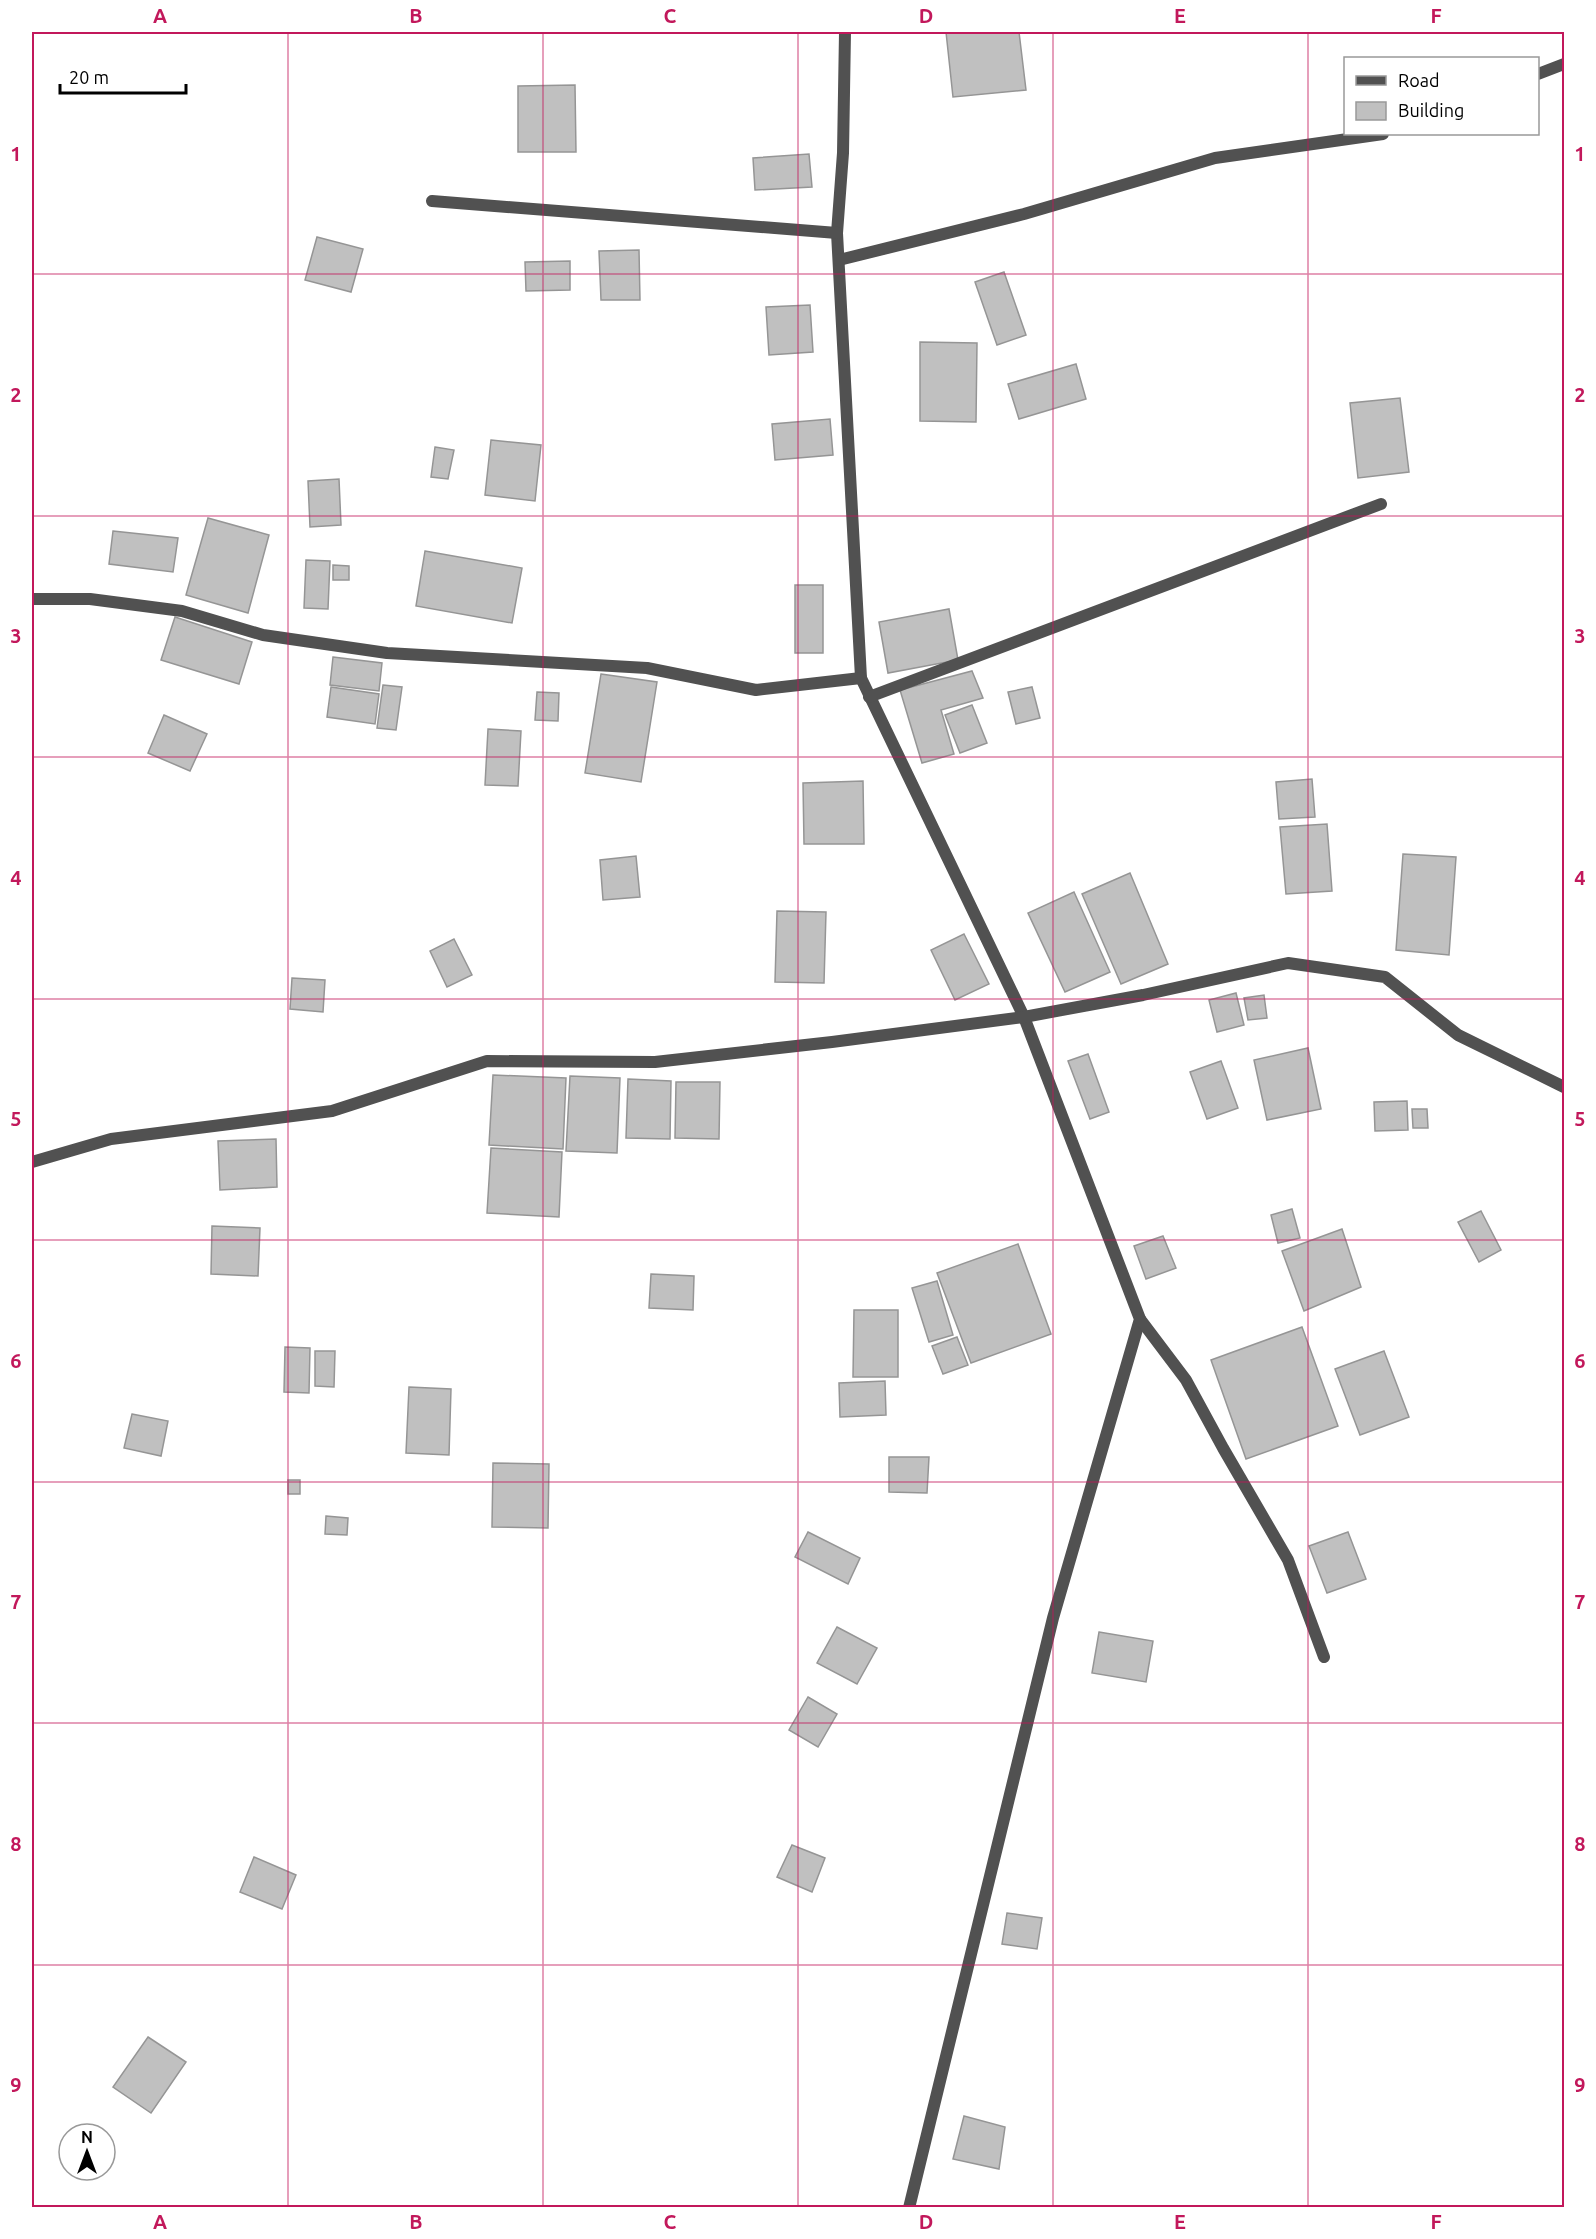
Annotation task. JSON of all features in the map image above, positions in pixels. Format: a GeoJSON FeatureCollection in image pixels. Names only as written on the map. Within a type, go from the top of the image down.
{"type":"FeatureCollection","features":[{"type":"Feature","properties":{"kind":"street"},"geometry":{"type":"LineString","coordinates":[[845,32],[843,153],[837,233],[861,678],[1024,1017],[1140,1319],[1186,1380],[1288,1560],[1324,1657]]}},
{"type":"Feature","properties":{"kind":"street"},"geometry":{"type":"LineString","coordinates":[[1539,74],[1564,64]]}},
{"type":"Feature","properties":{"kind":"street"},"geometry":{"type":"LineString","coordinates":[[840,260],[1024,214],[1215,158],[1376,135]]}},
{"type":"Feature","properties":{"kind":"street"},"geometry":{"type":"LineString","coordinates":[[432,201],[837,233]]}},
{"type":"Feature","properties":{"kind":"street"},"geometry":{"type":"LineString","coordinates":[[869,696],[1381,504]]}},
{"type":"Feature","properties":{"kind":"street"},"geometry":{"type":"LineString","coordinates":[[32,599],[90,599],[182,611],[263,635],[387,654],[647,668],[756,690],[861,678]]}},
{"type":"Feature","properties":{"kind":"street"},"geometry":{"type":"LineString","coordinates":[[32,1162],[111,1139],[332,1111],[487,1061],[655,1062],[1024,1017],[1143,996],[1288,963],[1385,977],[1458,1035],[1564,1087]]}},
{"type":"Feature","properties":{"kind":"street"},"geometry":{"type":"LineString","coordinates":[[909,2208],[1053,1618],[1140,1319]]}},
{"type":"Feature","properties":{"kind":"building"},"geometry":{"type":"Polygon","coordinates":[[[946,32],[1019,32],[1026,90],[953,97],[946,32]]]}},
{"type":"Feature","properties":{"kind":"building"},"geometry":{"type":"Polygon","coordinates":[[[575,85],[576,152],[518,152],[518,86],[575,85]]]}},
{"type":"Feature","properties":{"kind":"building"},"geometry":{"type":"Polygon","coordinates":[[[809,154],[812,187],[755,190],[753,158],[809,154]]]}},
{"type":"Feature","properties":{"kind":"building"},"geometry":{"type":"Polygon","coordinates":[[[317,237],[363,249],[351,292],[305,280],[317,237]]]}},
{"type":"Feature","properties":{"kind":"building"},"geometry":{"type":"Polygon","coordinates":[[[639,250],[640,300],[601,300],[599,251],[639,250]]]}},
{"type":"Feature","properties":{"kind":"building"},"geometry":{"type":"Polygon","coordinates":[[[570,261],[570,290],[526,291],[525,262],[570,261]]]}},
{"type":"Feature","properties":{"kind":"building"},"geometry":{"type":"Polygon","coordinates":[[[1004,272],[1026,335],[997,345],[975,282],[1004,272]]]}},
{"type":"Feature","properties":{"kind":"building"},"geometry":{"type":"Polygon","coordinates":[[[810,305],[813,352],[769,355],[766,307],[810,305]]]}},
{"type":"Feature","properties":{"kind":"building"},"geometry":{"type":"Polygon","coordinates":[[[920,342],[977,343],[976,422],[920,421],[920,342]]]}},
{"type":"Feature","properties":{"kind":"building"},"geometry":{"type":"Polygon","coordinates":[[[1076,364],[1086,399],[1019,419],[1008,384],[1076,364]]]}},
{"type":"Feature","properties":{"kind":"building"},"geometry":{"type":"Polygon","coordinates":[[[1400,398],[1409,472],[1358,478],[1350,403],[1400,398]]]}},
{"type":"Feature","properties":{"kind":"building"},"geometry":{"type":"Polygon","coordinates":[[[830,419],[833,455],[775,460],[772,424],[830,419]]]}},
{"type":"Feature","properties":{"kind":"building"},"geometry":{"type":"Polygon","coordinates":[[[491,440],[541,445],[535,501],[485,495],[491,440]]]}},
{"type":"Feature","properties":{"kind":"building"},"geometry":{"type":"Polygon","coordinates":[[[435,447],[454,450],[448,479],[431,477],[435,447]]]}},
{"type":"Feature","properties":{"kind":"building"},"geometry":{"type":"Polygon","coordinates":[[[339,479],[341,525],[310,527],[308,481],[339,479]]]}},
{"type":"Feature","properties":{"kind":"building"},"geometry":{"type":"Polygon","coordinates":[[[208,518],[269,535],[248,613],[186,595],[208,518]]]}},
{"type":"Feature","properties":{"kind":"building"},"geometry":{"type":"Polygon","coordinates":[[[113,531],[178,538],[173,572],[109,564],[113,531]]]}},
{"type":"Feature","properties":{"kind":"building"},"geometry":{"type":"Polygon","coordinates":[[[425,551],[522,568],[512,623],[416,606],[425,551]]]}},
{"type":"Feature","properties":{"kind":"building"},"geometry":{"type":"Polygon","coordinates":[[[306,560],[330,561],[328,609],[304,608],[306,560]]]}},
{"type":"Feature","properties":{"kind":"building"},"geometry":{"type":"Polygon","coordinates":[[[333,565],[349,566],[349,580],[333,580],[333,565]]]}},
{"type":"Feature","properties":{"kind":"building"},"geometry":{"type":"Polygon","coordinates":[[[795,585],[823,585],[823,653],[795,653],[795,585]]]}},
{"type":"Feature","properties":{"kind":"building"},"geometry":{"type":"Polygon","coordinates":[[[949,609],[958,660],[888,673],[879,622],[949,609]]]}},
{"type":"Feature","properties":{"kind":"building"},"geometry":{"type":"Polygon","coordinates":[[[175,617],[252,642],[239,684],[161,660],[175,617]]]}},
{"type":"Feature","properties":{"kind":"building"},"geometry":{"type":"Polygon","coordinates":[[[333,657],[382,663],[379,691],[330,685],[333,657]]]}},
{"type":"Feature","properties":{"kind":"building"},"geometry":{"type":"Polygon","coordinates":[[[972,671],[983,698],[941,710],[954,754],[922,763],[900,690],[972,671]]]}},
{"type":"Feature","properties":{"kind":"building"},"geometry":{"type":"Polygon","coordinates":[[[601,674],[657,682],[641,782],[585,773],[601,674]]]}},
{"type":"Feature","properties":{"kind":"building"},"geometry":{"type":"Polygon","coordinates":[[[383,685],[402,687],[396,730],[377,728],[383,685]]]}},
{"type":"Feature","properties":{"kind":"building"},"geometry":{"type":"Polygon","coordinates":[[[331,687],[379,694],[375,724],[327,717],[331,687]]]}},
{"type":"Feature","properties":{"kind":"building"},"geometry":{"type":"Polygon","coordinates":[[[1032,687],[1040,718],[1016,724],[1008,692],[1032,687]]]}},
{"type":"Feature","properties":{"kind":"building"},"geometry":{"type":"Polygon","coordinates":[[[537,692],[559,693],[558,721],[535,720],[537,692]]]}},
{"type":"Feature","properties":{"kind":"building"},"geometry":{"type":"Polygon","coordinates":[[[972,705],[987,743],[960,753],[945,715],[972,705]]]}},
{"type":"Feature","properties":{"kind":"building"},"geometry":{"type":"Polygon","coordinates":[[[164,715],[207,734],[190,771],[148,753],[164,715]]]}},
{"type":"Feature","properties":{"kind":"building"},"geometry":{"type":"Polygon","coordinates":[[[488,729],[521,731],[518,786],[485,785],[488,729]]]}},
{"type":"Feature","properties":{"kind":"building"},"geometry":{"type":"Polygon","coordinates":[[[1312,779],[1315,817],[1279,819],[1276,782],[1312,779]]]}},
{"type":"Feature","properties":{"kind":"building"},"geometry":{"type":"Polygon","coordinates":[[[863,781],[864,844],[804,844],[803,783],[863,781]]]}},
{"type":"Feature","properties":{"kind":"building"},"geometry":{"type":"Polygon","coordinates":[[[1327,824],[1332,891],[1286,894],[1280,827],[1327,824]]]}},
{"type":"Feature","properties":{"kind":"building"},"geometry":{"type":"Polygon","coordinates":[[[1403,854],[1456,857],[1449,955],[1396,950],[1403,854]]]}},
{"type":"Feature","properties":{"kind":"building"},"geometry":{"type":"Polygon","coordinates":[[[636,856],[640,897],[603,900],[600,860],[636,856]]]}},
{"type":"Feature","properties":{"kind":"building"},"geometry":{"type":"Polygon","coordinates":[[[1130,873],[1168,964],[1121,984],[1082,894],[1130,873]]]}},
{"type":"Feature","properties":{"kind":"building"},"geometry":{"type":"Polygon","coordinates":[[[1074,892],[1110,972],[1065,992],[1028,913],[1074,892]]]}},
{"type":"Feature","properties":{"kind":"building"},"geometry":{"type":"Polygon","coordinates":[[[777,911],[826,912],[824,983],[775,982],[777,911]]]}},
{"type":"Feature","properties":{"kind":"building"},"geometry":{"type":"Polygon","coordinates":[[[964,934],[989,984],[955,1000],[931,950],[964,934]]]}},
{"type":"Feature","properties":{"kind":"building"},"geometry":{"type":"Polygon","coordinates":[[[454,939],[472,975],[447,987],[430,951],[454,939]]]}},
{"type":"Feature","properties":{"kind":"building"},"geometry":{"type":"Polygon","coordinates":[[[292,978],[325,980],[323,1012],[290,1009],[292,978]]]}},
{"type":"Feature","properties":{"kind":"building"},"geometry":{"type":"Polygon","coordinates":[[[1236,993],[1244,1025],[1217,1032],[1209,1000],[1236,993]]]}},
{"type":"Feature","properties":{"kind":"building"},"geometry":{"type":"Polygon","coordinates":[[[1264,995],[1267,1018],[1248,1020],[1244,998],[1264,995]]]}},
{"type":"Feature","properties":{"kind":"building"},"geometry":{"type":"Polygon","coordinates":[[[1308,1048],[1321,1109],[1267,1120],[1254,1060],[1308,1048]]]}},
{"type":"Feature","properties":{"kind":"building"},"geometry":{"type":"Polygon","coordinates":[[[1088,1054],[1109,1112],[1090,1119],[1068,1061],[1088,1054]]]}},
{"type":"Feature","properties":{"kind":"building"},"geometry":{"type":"Polygon","coordinates":[[[1221,1061],[1238,1108],[1207,1119],[1190,1072],[1221,1061]]]}},
{"type":"Feature","properties":{"kind":"building"},"geometry":{"type":"Polygon","coordinates":[[[493,1075],[566,1078],[563,1149],[489,1145],[493,1075]]]}},
{"type":"Feature","properties":{"kind":"building"},"geometry":{"type":"Polygon","coordinates":[[[570,1076],[620,1078],[617,1153],[566,1151],[570,1076]]]}},
{"type":"Feature","properties":{"kind":"building"},"geometry":{"type":"Polygon","coordinates":[[[628,1079],[671,1081],[670,1139],[626,1138],[628,1079]]]}},
{"type":"Feature","properties":{"kind":"building"},"geometry":{"type":"Polygon","coordinates":[[[676,1082],[720,1082],[719,1139],[675,1138],[676,1082]]]}},
{"type":"Feature","properties":{"kind":"building"},"geometry":{"type":"Polygon","coordinates":[[[1407,1101],[1408,1130],[1375,1131],[1374,1102],[1407,1101]]]}},
{"type":"Feature","properties":{"kind":"building"},"geometry":{"type":"Polygon","coordinates":[[[1412,1109],[1427,1109],[1428,1128],[1413,1128],[1412,1109]]]}},
{"type":"Feature","properties":{"kind":"building"},"geometry":{"type":"Polygon","coordinates":[[[276,1139],[277,1187],[220,1190],[218,1141],[276,1139]]]}},
{"type":"Feature","properties":{"kind":"building"},"geometry":{"type":"Polygon","coordinates":[[[491,1148],[562,1152],[559,1217],[487,1213],[491,1148]]]}},
{"type":"Feature","properties":{"kind":"building"},"geometry":{"type":"Polygon","coordinates":[[[1292,1209],[1300,1238],[1278,1243],[1271,1215],[1292,1209]]]}},
{"type":"Feature","properties":{"kind":"building"},"geometry":{"type":"Polygon","coordinates":[[[1481,1211],[1501,1250],[1479,1262],[1458,1222],[1481,1211]]]}},
{"type":"Feature","properties":{"kind":"building"},"geometry":{"type":"Polygon","coordinates":[[[212,1226],[260,1228],[258,1276],[211,1274],[212,1226]]]}},
{"type":"Feature","properties":{"kind":"building"},"geometry":{"type":"Polygon","coordinates":[[[1342,1229],[1361,1287],[1304,1311],[1282,1251],[1342,1229]]]}},
{"type":"Feature","properties":{"kind":"building"},"geometry":{"type":"Polygon","coordinates":[[[1163,1236],[1176,1268],[1146,1279],[1134,1246],[1163,1236]]]}},
{"type":"Feature","properties":{"kind":"building"},"geometry":{"type":"Polygon","coordinates":[[[1018,1244],[1051,1334],[971,1363],[937,1273],[1018,1244]]]}},
{"type":"Feature","properties":{"kind":"building"},"geometry":{"type":"Polygon","coordinates":[[[651,1274],[694,1276],[693,1310],[649,1308],[651,1274]]]}},
{"type":"Feature","properties":{"kind":"building"},"geometry":{"type":"Polygon","coordinates":[[[937,1281],[953,1335],[929,1342],[912,1288],[937,1281]]]}},
{"type":"Feature","properties":{"kind":"building"},"geometry":{"type":"Polygon","coordinates":[[[854,1310],[898,1310],[898,1377],[853,1377],[854,1310]]]}},
{"type":"Feature","properties":{"kind":"building"},"geometry":{"type":"Polygon","coordinates":[[[1302,1327],[1338,1426],[1246,1459],[1211,1360],[1302,1327]]]}},
{"type":"Feature","properties":{"kind":"building"},"geometry":{"type":"Polygon","coordinates":[[[957,1337],[968,1365],[943,1374],[932,1346],[957,1337]]]}},
{"type":"Feature","properties":{"kind":"building"},"geometry":{"type":"Polygon","coordinates":[[[285,1347],[310,1348],[309,1393],[284,1392],[285,1347]]]}},
{"type":"Feature","properties":{"kind":"building"},"geometry":{"type":"Polygon","coordinates":[[[315,1351],[335,1351],[334,1387],[315,1386],[315,1351]]]}},
{"type":"Feature","properties":{"kind":"building"},"geometry":{"type":"Polygon","coordinates":[[[1384,1351],[1409,1417],[1360,1435],[1335,1369],[1384,1351]]]}},
{"type":"Feature","properties":{"kind":"building"},"geometry":{"type":"Polygon","coordinates":[[[885,1381],[886,1415],[840,1417],[839,1383],[885,1381]]]}},
{"type":"Feature","properties":{"kind":"building"},"geometry":{"type":"Polygon","coordinates":[[[409,1387],[451,1389],[449,1455],[406,1453],[409,1387]]]}},
{"type":"Feature","properties":{"kind":"building"},"geometry":{"type":"Polygon","coordinates":[[[132,1414],[168,1421],[161,1456],[124,1448],[132,1414]]]}},
{"type":"Feature","properties":{"kind":"building"},"geometry":{"type":"Polygon","coordinates":[[[889,1457],[929,1457],[927,1493],[889,1492],[889,1457]]]}},
{"type":"Feature","properties":{"kind":"building"},"geometry":{"type":"Polygon","coordinates":[[[493,1463],[549,1464],[548,1528],[492,1527],[493,1463]]]}},
{"type":"Feature","properties":{"kind":"building"},"geometry":{"type":"Polygon","coordinates":[[[288,1480],[300,1480],[300,1494],[288,1494],[288,1480]]]}},
{"type":"Feature","properties":{"kind":"building"},"geometry":{"type":"Polygon","coordinates":[[[326,1516],[348,1518],[347,1535],[325,1534],[326,1516]]]}},
{"type":"Feature","properties":{"kind":"building"},"geometry":{"type":"Polygon","coordinates":[[[808,1532],[860,1558],[848,1584],[795,1557],[808,1532]]]}},
{"type":"Feature","properties":{"kind":"building"},"geometry":{"type":"Polygon","coordinates":[[[1348,1532],[1366,1579],[1327,1593],[1309,1546],[1348,1532]]]}},
{"type":"Feature","properties":{"kind":"building"},"geometry":{"type":"Polygon","coordinates":[[[837,1627],[877,1648],[857,1684],[817,1663],[837,1627]]]}},
{"type":"Feature","properties":{"kind":"building"},"geometry":{"type":"Polygon","coordinates":[[[1099,1632],[1153,1641],[1146,1682],[1092,1673],[1099,1632]]]}},
{"type":"Feature","properties":{"kind":"building"},"geometry":{"type":"Polygon","coordinates":[[[808,1697],[837,1714],[818,1747],[789,1730],[808,1697]]]}},
{"type":"Feature","properties":{"kind":"building"},"geometry":{"type":"Polygon","coordinates":[[[792,1845],[825,1858],[812,1892],[777,1877],[792,1845]]]}},
{"type":"Feature","properties":{"kind":"building"},"geometry":{"type":"Polygon","coordinates":[[[254,1857],[296,1875],[282,1909],[240,1892],[254,1857]]]}},
{"type":"Feature","properties":{"kind":"building"},"geometry":{"type":"Polygon","coordinates":[[[1007,1913],[1042,1918],[1037,1949],[1002,1944],[1007,1913]]]}},
{"type":"Feature","properties":{"kind":"building"},"geometry":{"type":"Polygon","coordinates":[[[148,2037],[186,2062],[151,2113],[113,2087],[148,2037]]]}},
{"type":"Feature","properties":{"kind":"building"},"geometry":{"type":"Polygon","coordinates":[[[964,2116],[1005,2127],[999,2169],[953,2159],[964,2116]]]}}]}
